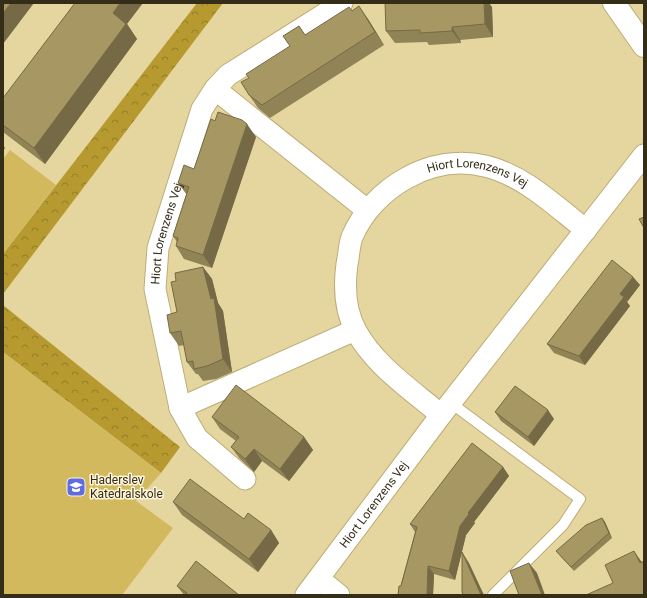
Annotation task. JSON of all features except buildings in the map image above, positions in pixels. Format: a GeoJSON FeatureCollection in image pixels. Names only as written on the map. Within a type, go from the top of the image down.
{"type":"FeatureCollection","features":[{"type":"Feature","properties":{"kind":"street","name":"Hiort Lorenzens Vej"},"geometry":{"type":"LineString","coordinates":[[245,478],[197,438],[180,408],[155,289],[155,269],[158,248],[202,109],[215,88],[228,74],[342,3]]}},
{"type":"Feature","properties":{"kind":"street"},"geometry":{"type":"LineString","coordinates":[[614,3],[644,46]]}},
{"type":"Feature","properties":{"kind":"street"},"geometry":{"type":"LineString","coordinates":[[215,88],[367,210]]}},
{"type":"Feature","properties":{"kind":"street","name":"Hiort Lorenzens Vej"},"geometry":{"type":"LineString","coordinates":[[306,595],[446,409],[644,156]]}},
{"type":"Feature","properties":{"kind":"street","name":"Hiort Lorenzens Vej"},"geometry":{"type":"LineString","coordinates":[[446,409],[372,356],[355,330],[346,300],[345,278],[352,238],[367,210],[390,187],[425,169],[451,163],[484,166],[515,177],[586,230]]}},
{"type":"Feature","properties":{"kind":"street"},"geometry":{"type":"LineString","coordinates":[[180,408],[355,330]]}},
{"type":"Feature","properties":{"kind":"street"},"geometry":{"type":"LineString","coordinates":[[319,579],[339,595]]}},
{"type":"Feature","properties":{"kind":"lane"},"geometry":{"type":"LineString","coordinates":[[446,409],[580,499],[563,526],[493,595]]}},
{"type":"Feature","properties":{"kind":"green space"},"geometry":{"type":"Polygon","coordinates":[[[197,3],[223,3],[3,294],[3,254],[197,3]]]}},
{"type":"Feature","properties":{"kind":"green space"},"geometry":{"type":"Polygon","coordinates":[[[3,305],[180,447],[161,473],[3,352],[3,305]]]}},
{"type":"Feature","properties":{"kind":"shaded area"},"geometry":{"type":"Polygon","coordinates":[[[10,150],[56,185],[3,254],[3,159],[10,150]]]}},
{"type":"Feature","properties":{"kind":"shaded area","name":"Haderslev Katedralskole"},"geometry":{"type":"Polygon","coordinates":[[[3,352],[161,473],[136,501],[173,528],[122,595],[3,595],[3,352]]]}},
{"type":"Feature","properties":{"kind":"place","name":"Haderslev Katedralskole"},"geometry":{"type":"Point","coordinates":[76,487]}}]}
